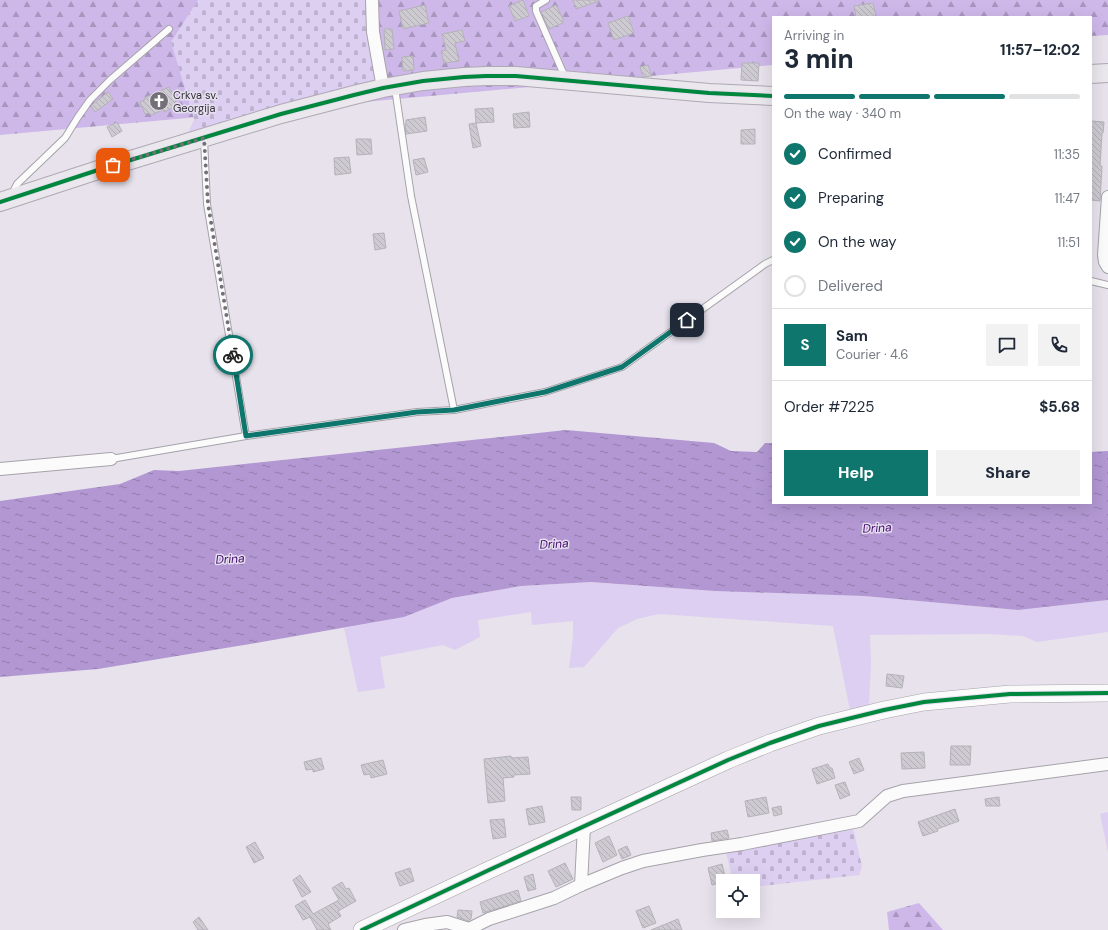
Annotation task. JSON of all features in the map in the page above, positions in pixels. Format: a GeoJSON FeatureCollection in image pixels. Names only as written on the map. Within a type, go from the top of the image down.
{"type":"FeatureCollection","features":[{"type":"Feature","properties":{"kind":"main road"},"geometry":{"type":"LineString","coordinates":[[1092,74],[1108,74]]}},
{"type":"Feature","properties":{"kind":"main road"},"geometry":{"type":"LineString","coordinates":[[7,200],[98,170],[281,114],[389,87],[444,78],[516,76],[709,93],[772,96]]}},
{"type":"Feature","properties":{"kind":"street"},"geometry":{"type":"LineString","coordinates":[[372,0],[373,32],[389,87]]}},
{"type":"Feature","properties":{"kind":"street"},"geometry":{"type":"LineString","coordinates":[[1108,197],[1104,255],[1105,262],[1108,267]]}},
{"type":"Feature","properties":{"kind":"street"},"geometry":{"type":"LineString","coordinates":[[0,469],[111,459]]}},
{"type":"Feature","properties":{"kind":"street"},"geometry":{"type":"LineString","coordinates":[[362,930],[584,826],[735,758],[770,743],[819,726],[924,702],[1010,694],[1108,693]]}},
{"type":"Feature","properties":{"kind":"street"},"geometry":{"type":"LineString","coordinates":[[404,930],[447,922],[469,930],[489,919],[554,898],[581,885],[643,861],[742,844],[859,821],[887,796],[903,791],[1108,764]]}},
{"type":"Feature","properties":{"kind":"street"},"geometry":{"type":"LineString","coordinates":[[581,885],[584,826]]}},
{"type":"Feature","properties":{"kind":"lane"},"geometry":{"type":"LineString","coordinates":[[546,0],[536,6],[536,11],[566,80]]}},
{"type":"Feature","properties":{"kind":"lane"},"geometry":{"type":"LineString","coordinates":[[7,200],[17,184],[65,138],[90,100],[110,80],[169,29]]}},
{"type":"Feature","properties":{"kind":"lane"},"geometry":{"type":"LineString","coordinates":[[389,87],[454,410]]}},
{"type":"Feature","properties":{"kind":"lane"},"geometry":{"type":"LineString","coordinates":[[204,138],[208,204],[246,436]]}},
{"type":"Feature","properties":{"kind":"lane"},"geometry":{"type":"LineString","coordinates":[[111,459],[246,436],[417,412],[454,410],[545,392],[622,367],[772,260]]}},
{"type":"Feature","properties":{"kind":"lane"},"geometry":{"type":"LineString","coordinates":[[1092,281],[1108,285]]}},
{"type":"Feature","properties":{"kind":"green space"},"geometry":{"type":"Polygon","coordinates":[[[0,0],[1108,0],[1108,35],[1092,36],[1092,16],[772,16],[772,65],[0,135],[0,0]]]}},
{"type":"Feature","properties":{"kind":"green space"},"geometry":{"type":"Polygon","coordinates":[[[198,0],[374,0],[378,86],[188,134],[194,119],[171,42],[198,0]]]}},
{"type":"Feature","properties":{"kind":"green space"},"geometry":{"type":"Polygon","coordinates":[[[591,582],[715,591],[864,596],[1018,610],[1108,600],[1108,632],[1037,642],[1023,636],[988,634],[870,635],[871,663],[869,705],[850,710],[833,626],[659,614],[637,619],[618,628],[584,667],[569,668],[573,637],[573,621],[532,625],[531,612],[478,620],[480,637],[455,650],[443,645],[380,657],[385,688],[358,692],[344,628],[404,617],[452,598],[521,586],[591,582]]]}},
{"type":"Feature","properties":{"kind":"green space"},"geometry":{"type":"Polygon","coordinates":[[[1108,812],[1108,852],[1100,814],[1108,812]]]}},
{"type":"Feature","properties":{"kind":"green space"},"geometry":{"type":"Polygon","coordinates":[[[853,828],[862,867],[859,875],[760,886],[760,874],[731,874],[726,853],[853,828]]]}},
{"type":"Feature","properties":{"kind":"green space"},"geometry":{"type":"Polygon","coordinates":[[[919,903],[943,930],[889,930],[887,912],[919,903]]]}},
{"type":"Feature","properties":{"kind":"water","name":"Drina"},"geometry":{"type":"Polygon","coordinates":[[[566,430],[714,443],[731,451],[757,452],[765,443],[772,443],[772,504],[1092,504],[1092,452],[1108,451],[1108,600],[1018,610],[864,596],[715,591],[591,582],[521,586],[452,598],[404,617],[256,643],[98,669],[0,677],[0,501],[120,484],[154,470],[179,471],[566,430]]]}},
{"type":"Feature","properties":{"kind":"building"},"geometry":{"type":"Polygon","coordinates":[[[523,0],[529,16],[515,21],[509,6],[523,0]]]}},
{"type":"Feature","properties":{"kind":"building"},"geometry":{"type":"Polygon","coordinates":[[[573,0],[599,0],[599,1],[576,9],[573,0]]]}},
{"type":"Feature","properties":{"kind":"building"},"geometry":{"type":"Polygon","coordinates":[[[873,3],[876,16],[856,16],[854,6],[873,3]]]}},
{"type":"Feature","properties":{"kind":"building"},"geometry":{"type":"Polygon","coordinates":[[[425,5],[429,23],[403,29],[399,11],[425,5]]]}},
{"type":"Feature","properties":{"kind":"building"},"geometry":{"type":"Polygon","coordinates":[[[556,5],[563,19],[563,23],[549,29],[541,12],[556,5]]]}},
{"type":"Feature","properties":{"kind":"building"},"geometry":{"type":"Polygon","coordinates":[[[628,16],[634,33],[614,40],[608,23],[628,16]]]}},
{"type":"Feature","properties":{"kind":"building"},"geometry":{"type":"Polygon","coordinates":[[[384,29],[392,29],[394,49],[385,50],[384,29]]]}},
{"type":"Feature","properties":{"kind":"building"},"geometry":{"type":"Polygon","coordinates":[[[462,30],[465,41],[455,43],[459,61],[444,63],[441,51],[446,50],[442,34],[462,30]]]}},
{"type":"Feature","properties":{"kind":"building"},"geometry":{"type":"Polygon","coordinates":[[[413,56],[414,70],[403,71],[402,57],[413,56]]]}},
{"type":"Feature","properties":{"kind":"building"},"geometry":{"type":"Polygon","coordinates":[[[742,63],[759,63],[758,81],[741,80],[742,63]]]}},
{"type":"Feature","properties":{"kind":"building"},"geometry":{"type":"Polygon","coordinates":[[[648,65],[652,76],[643,77],[640,67],[648,65]]]}},
{"type":"Feature","properties":{"kind":"building","name":"Crkva sv. Georgija"},"geometry":{"type":"Polygon","coordinates":[[[169,87],[170,91],[174,92],[177,99],[172,108],[164,112],[163,110],[151,115],[149,113],[145,114],[140,102],[145,100],[144,98],[169,87]]]}},
{"type":"Feature","properties":{"kind":"building"},"geometry":{"type":"Polygon","coordinates":[[[108,92],[113,99],[95,112],[91,106],[108,92]]]}},
{"type":"Feature","properties":{"kind":"building"},"geometry":{"type":"Polygon","coordinates":[[[493,108],[494,122],[476,123],[475,109],[493,108]]]}},
{"type":"Feature","properties":{"kind":"building"},"geometry":{"type":"Polygon","coordinates":[[[529,112],[530,127],[514,128],[513,114],[529,112]]]}},
{"type":"Feature","properties":{"kind":"building"},"geometry":{"type":"Polygon","coordinates":[[[425,117],[427,131],[406,134],[406,120],[425,117]]]}},
{"type":"Feature","properties":{"kind":"building"},"geometry":{"type":"Polygon","coordinates":[[[1092,121],[1104,122],[1100,166],[1102,166],[1100,201],[1092,200],[1092,121]]]}},
{"type":"Feature","properties":{"kind":"building"},"geometry":{"type":"Polygon","coordinates":[[[117,122],[122,131],[112,137],[107,127],[117,122]]]}},
{"type":"Feature","properties":{"kind":"building"},"geometry":{"type":"Polygon","coordinates":[[[476,123],[481,146],[473,148],[469,124],[476,123]]]}},
{"type":"Feature","properties":{"kind":"building"},"geometry":{"type":"Polygon","coordinates":[[[755,129],[755,144],[741,144],[741,130],[755,129]]]}},
{"type":"Feature","properties":{"kind":"building"},"geometry":{"type":"Polygon","coordinates":[[[356,139],[371,139],[372,154],[357,155],[356,139]]]}},
{"type":"Feature","properties":{"kind":"building"},"geometry":{"type":"Polygon","coordinates":[[[349,157],[351,173],[335,175],[334,158],[349,157]]]}},
{"type":"Feature","properties":{"kind":"building"},"geometry":{"type":"Polygon","coordinates":[[[424,158],[428,172],[416,175],[413,160],[424,158]]]}},
{"type":"Feature","properties":{"kind":"building"},"geometry":{"type":"Polygon","coordinates":[[[384,233],[386,248],[375,250],[373,234],[384,233]]]}},
{"type":"Feature","properties":{"kind":"building"},"geometry":{"type":"Polygon","coordinates":[[[887,674],[904,676],[902,688],[886,686],[887,674]]]}},
{"type":"Feature","properties":{"kind":"building"},"geometry":{"type":"Polygon","coordinates":[[[951,746],[971,746],[970,765],[950,765],[951,746]]]}},
{"type":"Feature","properties":{"kind":"building"},"geometry":{"type":"Polygon","coordinates":[[[924,752],[925,768],[902,769],[901,753],[924,752]]]}},
{"type":"Feature","properties":{"kind":"building"},"geometry":{"type":"Polygon","coordinates":[[[511,756],[511,758],[528,757],[530,774],[513,775],[514,777],[503,778],[505,801],[488,803],[484,759],[511,756]]]}},
{"type":"Feature","properties":{"kind":"building"},"geometry":{"type":"Polygon","coordinates":[[[321,758],[324,769],[313,772],[313,769],[306,770],[304,762],[321,758]]]}},
{"type":"Feature","properties":{"kind":"building"},"geometry":{"type":"Polygon","coordinates":[[[859,758],[864,770],[854,774],[849,762],[859,758]]]}},
{"type":"Feature","properties":{"kind":"building"},"geometry":{"type":"Polygon","coordinates":[[[383,760],[387,774],[371,778],[370,774],[364,775],[361,765],[383,760]]]}},
{"type":"Feature","properties":{"kind":"building"},"geometry":{"type":"Polygon","coordinates":[[[828,764],[830,768],[832,768],[835,778],[817,784],[812,769],[828,764]]]}},
{"type":"Feature","properties":{"kind":"building"},"geometry":{"type":"Polygon","coordinates":[[[845,782],[850,795],[840,799],[835,785],[845,782]]]}},
{"type":"Feature","properties":{"kind":"building"},"geometry":{"type":"Polygon","coordinates":[[[571,797],[581,797],[581,810],[572,810],[571,797]]]}},
{"type":"Feature","properties":{"kind":"building"},"geometry":{"type":"Polygon","coordinates":[[[766,797],[769,813],[748,817],[745,801],[766,797]]]}},
{"type":"Feature","properties":{"kind":"building"},"geometry":{"type":"Polygon","coordinates":[[[999,797],[1000,806],[986,806],[985,799],[999,797]]]}},
{"type":"Feature","properties":{"kind":"building"},"geometry":{"type":"Polygon","coordinates":[[[542,806],[545,822],[529,825],[526,809],[542,806]]]}},
{"type":"Feature","properties":{"kind":"building"},"geometry":{"type":"Polygon","coordinates":[[[781,806],[782,814],[774,816],[772,808],[781,806]]]}},
{"type":"Feature","properties":{"kind":"building"},"geometry":{"type":"Polygon","coordinates":[[[955,809],[959,821],[923,836],[918,822],[955,809]]]}},
{"type":"Feature","properties":{"kind":"building"},"geometry":{"type":"Polygon","coordinates":[[[504,819],[506,837],[493,839],[490,820],[504,819]]]}},
{"type":"Feature","properties":{"kind":"building"},"geometry":{"type":"Polygon","coordinates":[[[727,830],[729,838],[712,841],[711,833],[727,830]]]}},
{"type":"Feature","properties":{"kind":"building"},"geometry":{"type":"Polygon","coordinates":[[[609,836],[617,855],[603,862],[595,843],[609,836]]]}},
{"type":"Feature","properties":{"kind":"building"},"geometry":{"type":"Polygon","coordinates":[[[255,842],[264,858],[254,863],[246,847],[255,842]]]}},
{"type":"Feature","properties":{"kind":"building"},"geometry":{"type":"Polygon","coordinates":[[[627,846],[631,855],[622,859],[618,850],[627,846]]]}},
{"type":"Feature","properties":{"kind":"building"},"geometry":{"type":"Polygon","coordinates":[[[565,863],[573,879],[556,887],[548,871],[565,863]]]}},
{"type":"Feature","properties":{"kind":"building"},"geometry":{"type":"Polygon","coordinates":[[[722,864],[724,874],[716,874],[716,884],[712,885],[708,868],[722,864]]]}},
{"type":"Feature","properties":{"kind":"building"},"geometry":{"type":"Polygon","coordinates":[[[410,868],[414,881],[400,886],[395,873],[410,868]]]}},
{"type":"Feature","properties":{"kind":"building"},"geometry":{"type":"Polygon","coordinates":[[[533,874],[536,889],[528,891],[524,877],[533,874]]]}},
{"type":"Feature","properties":{"kind":"building"},"geometry":{"type":"Polygon","coordinates":[[[300,875],[311,892],[302,897],[293,880],[300,875]]]}},
{"type":"Feature","properties":{"kind":"building"},"geometry":{"type":"Polygon","coordinates":[[[342,882],[346,889],[349,888],[356,901],[338,911],[341,916],[328,924],[331,930],[317,930],[310,917],[303,920],[295,906],[305,900],[313,914],[339,900],[332,888],[342,882]]]}},
{"type":"Feature","properties":{"kind":"building"},"geometry":{"type":"Polygon","coordinates":[[[518,890],[521,901],[483,913],[480,902],[518,890]]]}},
{"type":"Feature","properties":{"kind":"building"},"geometry":{"type":"Polygon","coordinates":[[[649,906],[656,923],[643,928],[636,911],[649,906]]]}},
{"type":"Feature","properties":{"kind":"building"},"geometry":{"type":"Polygon","coordinates":[[[458,910],[472,911],[471,919],[468,921],[457,917],[458,910]]]}},
{"type":"Feature","properties":{"kind":"building"},"geometry":{"type":"Polygon","coordinates":[[[199,917],[208,930],[198,930],[193,922],[199,917]]]}},
{"type":"Feature","properties":{"kind":"building"},"geometry":{"type":"Polygon","coordinates":[[[678,919],[682,930],[651,930],[678,919]]]}},
{"type":"Feature","properties":{"kind":"cycle path"},"geometry":{"type":"LineString","coordinates":[[0,202],[98,170],[281,114],[383,88],[423,81],[464,77],[516,76],[709,93],[772,96]]}},
{"type":"Feature","properties":{"kind":"cycle path"},"geometry":{"type":"LineString","coordinates":[[362,930],[728,760],[770,743],[819,726],[924,702],[1010,694],[1108,693]]}},
{"type":"Feature","properties":{"kind":"way so far"},"geometry":{"type":"LineString","coordinates":[[113,165],[204,138],[208,204],[233,355]]}},
{"type":"Feature","properties":{"kind":"place","name":"Crkva sv. Georgija"},"geometry":{"type":"Point","coordinates":[159,101]}},
{"type":"Feature","properties":{"kind":"route"},"geometry":{"type":"LineString","coordinates":[[233,355],[246,436],[417,412],[454,410],[545,392],[622,367],[687,320]]}}]}
